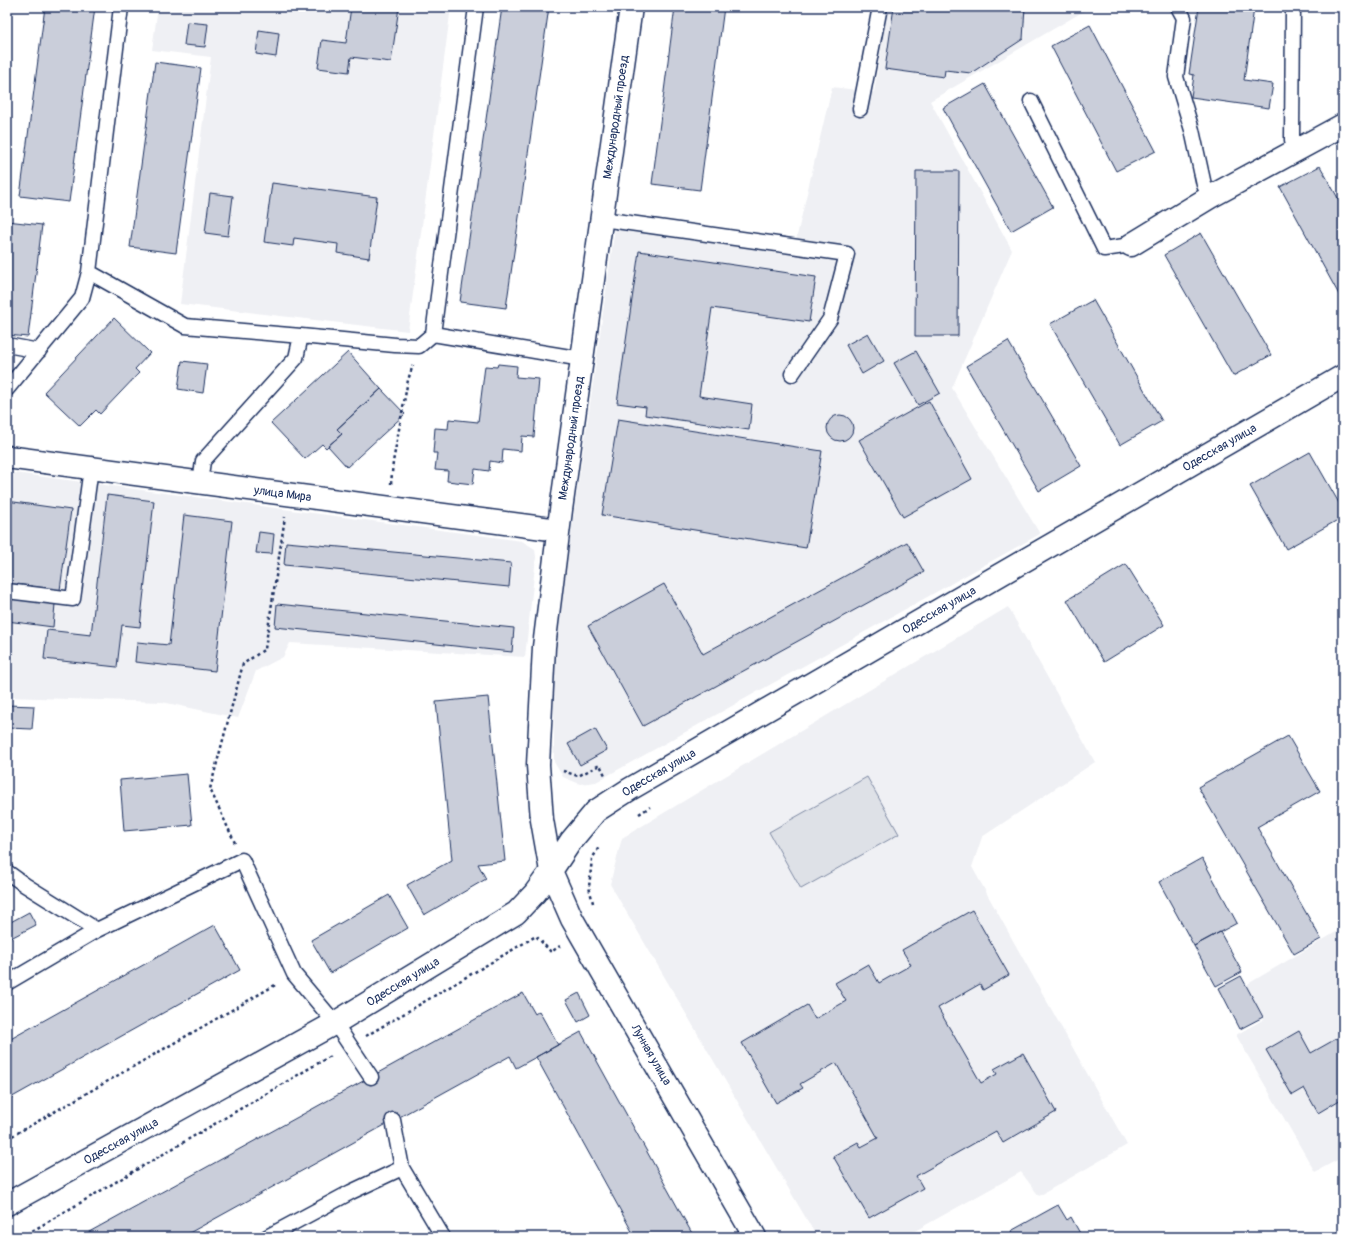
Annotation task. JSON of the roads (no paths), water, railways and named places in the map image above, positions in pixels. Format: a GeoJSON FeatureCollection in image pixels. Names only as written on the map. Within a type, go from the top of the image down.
{"type":"FeatureCollection","features":[{"type":"Feature","properties":{"kind":"street","name":"Международный проезд"},"geometry":{"type":"LineString","coordinates":[[551,871],[542,820],[538,764],[544,647],[558,530],[631,7]]}},
{"type":"Feature","properties":{"kind":"street"},"geometry":{"type":"LineString","coordinates":[[1131,245],[1210,197],[1343,125]]}},
{"type":"Feature","properties":{"kind":"street","name":"Одесская улица"},"geometry":{"type":"LineString","coordinates":[[7,1204],[335,1023],[516,913],[535,893],[571,841],[596,811],[617,797],[1343,376]]}},
{"type":"Feature","properties":{"kind":"street","name":"улица Мира"},"geometry":{"type":"LineString","coordinates":[[7,457],[558,530]]}},
{"type":"Feature","properties":{"kind":"street","name":"Лунная улица"},"geometry":{"type":"LineString","coordinates":[[551,871],[572,919],[755,1237]]}},
{"type":"Feature","properties":{"kind":"lane"},"geometry":{"type":"LineString","coordinates":[[7,389],[82,298],[89,272],[121,7]]}},
{"type":"Feature","properties":{"kind":"lane"},"geometry":{"type":"LineString","coordinates":[[89,272],[185,326],[420,346],[433,334],[476,7]]}},
{"type":"Feature","properties":{"kind":"lane"},"geometry":{"type":"LineString","coordinates":[[860,109],[880,7]]}},
{"type":"Feature","properties":{"kind":"lane"},"geometry":{"type":"LineString","coordinates":[[1178,7],[1184,18],[1176,77],[1192,130],[1204,185],[1210,197]]}},
{"type":"Feature","properties":{"kind":"lane"},"geometry":{"type":"LineString","coordinates":[[1293,7],[1292,140],[1297,150]]}},
{"type":"Feature","properties":{"kind":"lane"},"geometry":{"type":"LineString","coordinates":[[1031,101],[1104,249],[1131,245]]}},
{"type":"Feature","properties":{"kind":"lane"},"geometry":{"type":"LineString","coordinates":[[602,219],[847,254],[830,319],[792,374]]}},
{"type":"Feature","properties":{"kind":"lane"},"geometry":{"type":"LineString","coordinates":[[433,334],[582,358]]}},
{"type":"Feature","properties":{"kind":"lane"},"geometry":{"type":"LineString","coordinates":[[200,483],[203,461],[296,358],[300,336]]}},
{"type":"Feature","properties":{"kind":"lane"},"geometry":{"type":"LineString","coordinates":[[7,345],[39,351]]}},
{"type":"Feature","properties":{"kind":"lane"},"geometry":{"type":"LineString","coordinates":[[7,591],[72,599],[91,468]]}},
{"type":"Feature","properties":{"kind":"lane"},"geometry":{"type":"LineString","coordinates":[[7,983],[97,930],[242,860],[294,974],[335,1023],[371,1077]]}},
{"type":"Feature","properties":{"kind":"lane"},"geometry":{"type":"LineString","coordinates":[[7,872],[97,930]]}},
{"type":"Feature","properties":{"kind":"lane"},"geometry":{"type":"LineString","coordinates":[[393,1120],[402,1168],[443,1237]]}},
{"type":"Feature","properties":{"kind":"lane"},"geometry":{"type":"LineString","coordinates":[[267,1237],[351,1192],[402,1168]]}}]}
